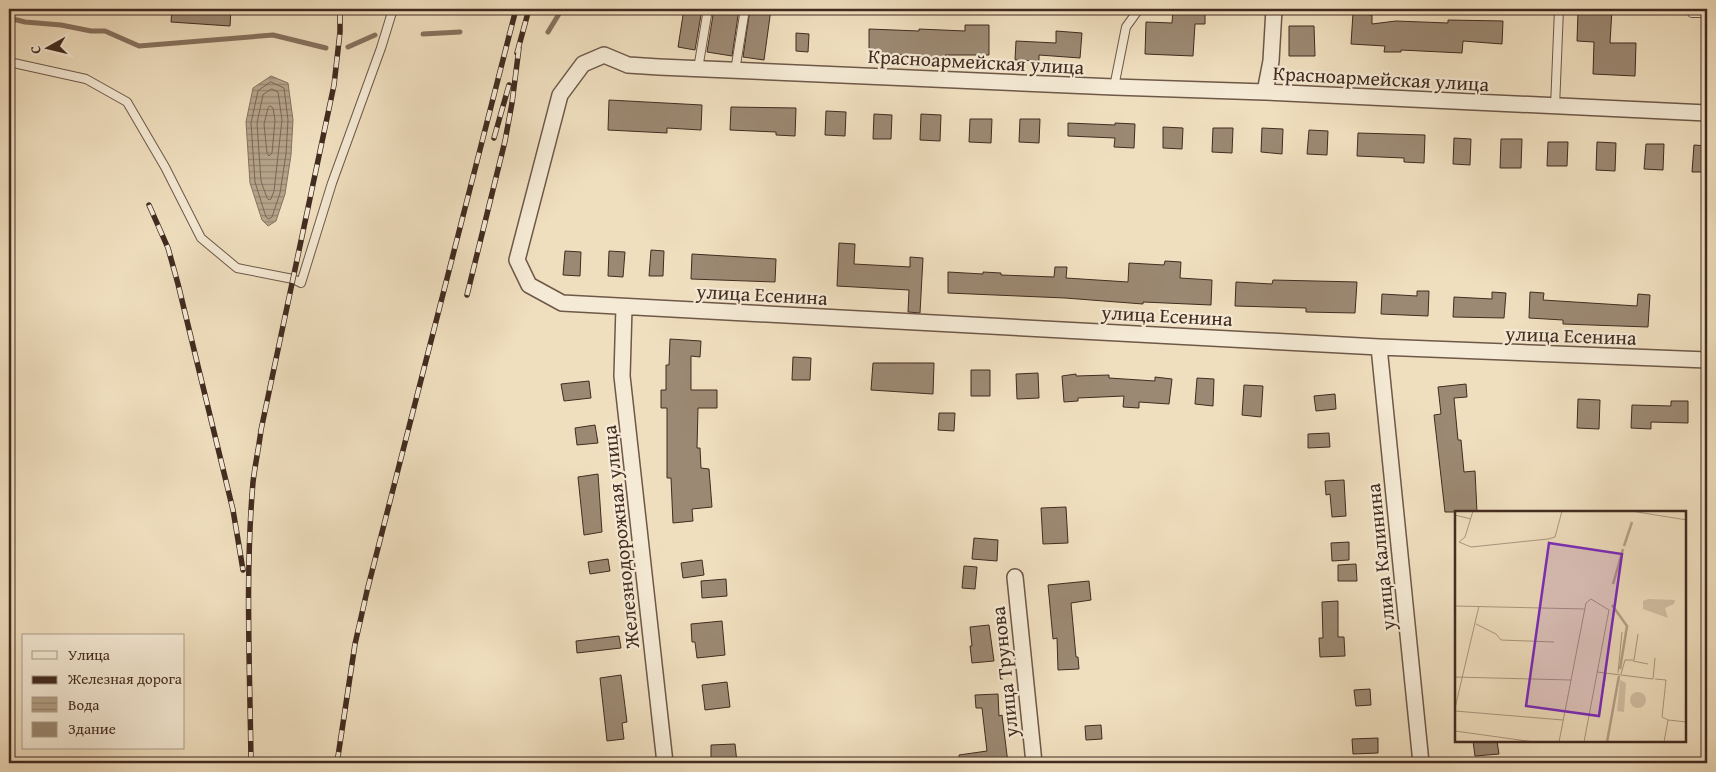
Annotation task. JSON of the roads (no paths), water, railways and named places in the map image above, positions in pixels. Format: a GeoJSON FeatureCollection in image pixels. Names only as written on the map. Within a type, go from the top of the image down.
{"type":"FeatureCollection","features":[{"type":"Feature","properties":{"kind":"street"},"geometry":{"type":"LineString","coordinates":[[1265,92],[1272,61],[1274,9]]}},
{"type":"Feature","properties":{"kind":"street","name":"Красноармейская улица"},"geometry":{"type":"LineString","coordinates":[[624,306],[562,302],[529,285],[517,260],[560,95],[583,64],[604,55],[628,65],[735,71],[1265,92],[1707,113]]}},
{"type":"Feature","properties":{"kind":"street","name":"улица Есенина"},"geometry":{"type":"LineString","coordinates":[[624,306],[1380,347],[1707,360]]}},
{"type":"Feature","properties":{"kind":"street","name":"Железнодорожная улица"},"geometry":{"type":"LineString","coordinates":[[624,306],[622,376],[665,763]]}},
{"type":"Feature","properties":{"kind":"street","name":"улица Калинина"},"geometry":{"type":"LineString","coordinates":[[1380,347],[1421,763]]}},
{"type":"Feature","properties":{"kind":"street","name":"улица Трунова"},"geometry":{"type":"LineString","coordinates":[[1015,577],[1034,763]]}},
{"type":"Feature","properties":{"kind":"lane"},"geometry":{"type":"LineString","coordinates":[[9,62],[86,78],[127,102],[165,167],[201,238],[237,268],[293,279],[301,283],[332,183],[381,48],[393,9]]}},
{"type":"Feature","properties":{"kind":"lane"},"geometry":{"type":"LineString","coordinates":[[698,69],[708,9]]}},
{"type":"Feature","properties":{"kind":"lane"},"geometry":{"type":"LineString","coordinates":[[735,71],[745,9]]}},
{"type":"Feature","properties":{"kind":"lane"},"geometry":{"type":"LineString","coordinates":[[1114,87],[1126,27],[1139,9]]}},
{"type":"Feature","properties":{"kind":"lane"},"geometry":{"type":"LineString","coordinates":[[1555,107],[1560,9]]}},
{"type":"Feature","properties":{"kind":"lane"},"geometry":{"type":"LineString","coordinates":[[1692,13],[1707,13]]}},
{"type":"Feature","properties":{"kind":"water"},"geometry":{"type":"Polygon","coordinates":[[[271,76],[288,83],[293,120],[291,155],[285,194],[276,221],[268,226],[262,220],[250,183],[246,122],[253,88],[271,76]]]}},
{"type":"Feature","properties":{"kind":"waterway"},"geometry":{"type":"LineString","coordinates":[[548,32],[562,9]]}},
{"type":"Feature","properties":{"kind":"waterway"},"geometry":{"type":"LineString","coordinates":[[9,18],[91,31],[105,31],[139,46],[273,35],[326,48]]}},
{"type":"Feature","properties":{"kind":"waterway"},"geometry":{"type":"LineString","coordinates":[[423,34],[460,32]]}},
{"type":"Feature","properties":{"kind":"waterway"},"geometry":{"type":"LineString","coordinates":[[348,47],[375,35]]}},
{"type":"Feature","properties":{"kind":"railway"},"geometry":{"type":"LineString","coordinates":[[251,763],[249,552],[253,482],[261,430],[334,85],[340,32],[340,9]]}},
{"type":"Feature","properties":{"kind":"railway"},"geometry":{"type":"LineString","coordinates":[[337,763],[355,644],[367,591],[516,9]]}},
{"type":"Feature","properties":{"kind":"railway"},"geometry":{"type":"LineString","coordinates":[[517,53],[529,9]]}},
{"type":"Feature","properties":{"kind":"railway"},"geometry":{"type":"LineString","coordinates":[[467,295],[505,141],[519,48]]}},
{"type":"Feature","properties":{"kind":"railway"},"geometry":{"type":"LineString","coordinates":[[494,138],[509,85]]}},
{"type":"Feature","properties":{"kind":"railway"},"geometry":{"type":"LineString","coordinates":[[149,205],[168,248],[178,284],[233,510],[243,570]]}}]}
